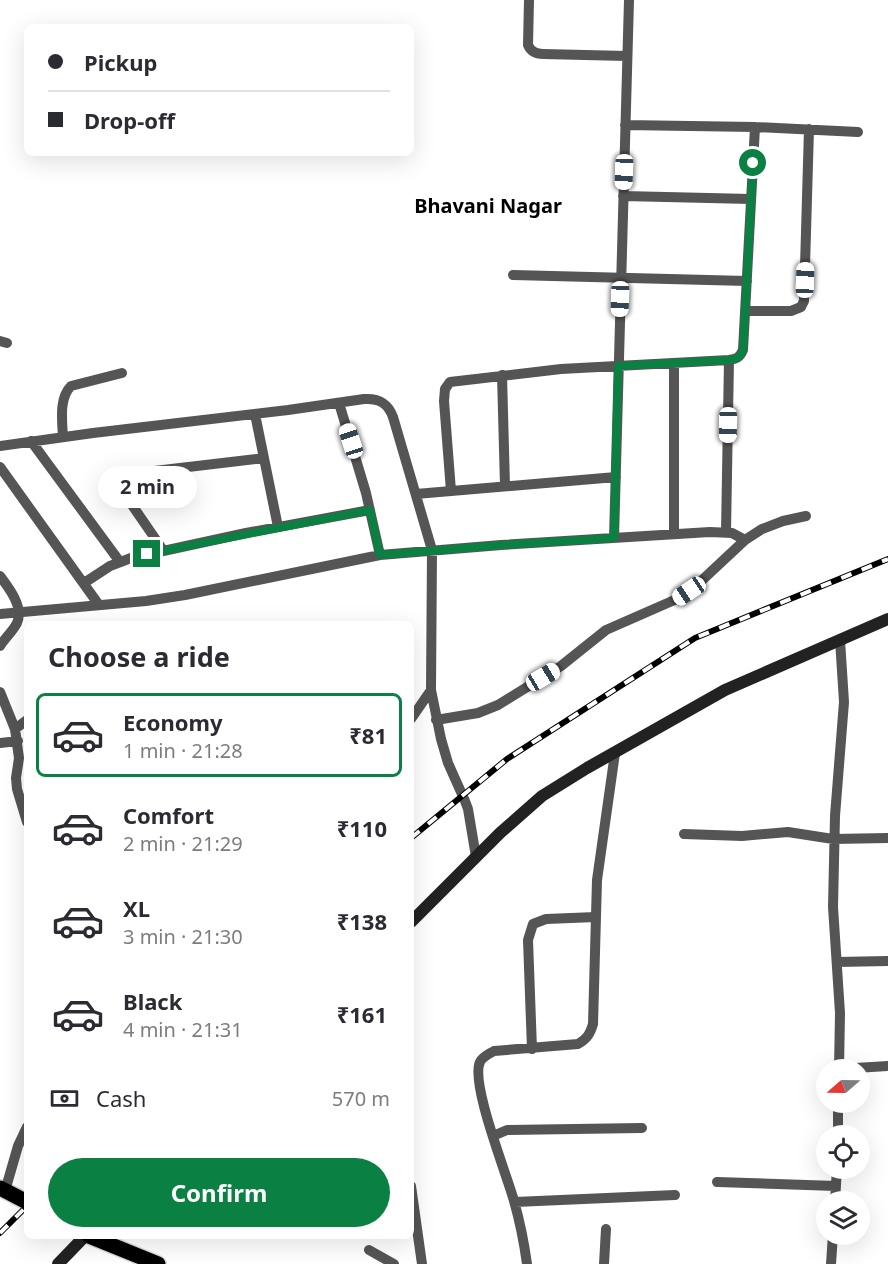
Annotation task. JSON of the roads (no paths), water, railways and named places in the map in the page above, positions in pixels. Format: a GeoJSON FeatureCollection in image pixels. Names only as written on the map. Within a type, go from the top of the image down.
{"type":"FeatureCollection","features":[{"type":"Feature","properties":{"kind":"main road"},"geometry":{"type":"LineString","coordinates":[[2,1190],[24,1201]]}},
{"type":"Feature","properties":{"kind":"main road"},"geometry":{"type":"LineString","coordinates":[[95,1239],[158,1264]]}},
{"type":"Feature","properties":{"kind":"street"},"geometry":{"type":"LineString","coordinates":[[529,0],[528,45],[535,53],[627,56]]}},
{"type":"Feature","properties":{"kind":"street"},"geometry":{"type":"LineString","coordinates":[[614,538],[629,0]]}},
{"type":"Feature","properties":{"kind":"street"},"geometry":{"type":"LineString","coordinates":[[625,125],[755,127],[858,132]]}},
{"type":"Feature","properties":{"kind":"street"},"geometry":{"type":"LineString","coordinates":[[451,491],[444,401],[445,390],[450,382],[561,369],[729,360],[741,356],[755,127]]}},
{"type":"Feature","properties":{"kind":"street"},"geometry":{"type":"LineString","coordinates":[[745,311],[791,311],[801,307],[804,301],[809,129]]}},
{"type":"Feature","properties":{"kind":"street"},"geometry":{"type":"LineString","coordinates":[[623,196],[751,199]]}},
{"type":"Feature","properties":{"kind":"street"},"geometry":{"type":"LineString","coordinates":[[513,275],[747,281]]}},
{"type":"Feature","properties":{"kind":"street"},"geometry":{"type":"LineString","coordinates":[[726,532],[729,360]]}},
{"type":"Feature","properties":{"kind":"street"},"geometry":{"type":"LineString","coordinates":[[674,363],[674,534]]}},
{"type":"Feature","properties":{"kind":"street"},"geometry":{"type":"LineString","coordinates":[[63,437],[62,418],[67,390],[71,386],[122,373]]}},
{"type":"Feature","properties":{"kind":"street"},"geometry":{"type":"LineString","coordinates":[[502,375],[505,486]]}},
{"type":"Feature","properties":{"kind":"street"},"geometry":{"type":"LineString","coordinates":[[0,446],[372,398],[383,402],[393,417],[432,550],[431,690],[436,720],[448,763],[465,801],[476,857]]}},
{"type":"Feature","properties":{"kind":"street"},"geometry":{"type":"LineString","coordinates":[[339,403],[370,510],[380,555]]}},
{"type":"Feature","properties":{"kind":"street"},"geometry":{"type":"LineString","coordinates":[[255,414],[278,527]]}},
{"type":"Feature","properties":{"kind":"street"},"geometry":{"type":"LineString","coordinates":[[31,441],[120,562]]}},
{"type":"Feature","properties":{"kind":"street"},"geometry":{"type":"LineString","coordinates":[[163,550],[122,489],[119,482],[121,477],[129,474],[264,458]]}},
{"type":"Feature","properties":{"kind":"street"},"geometry":{"type":"LineString","coordinates":[[0,467],[99,605]]}},
{"type":"Feature","properties":{"kind":"street"},"geometry":{"type":"LineString","coordinates":[[416,494],[616,477]]}},
{"type":"Feature","properties":{"kind":"street"},"geometry":{"type":"LineString","coordinates":[[84,583],[120,562],[163,550],[370,510]]}},
{"type":"Feature","properties":{"kind":"street"},"geometry":{"type":"LineString","coordinates":[[436,720],[478,713],[505,701],[561,666],[606,630],[679,598],[762,529],[806,516]]}},
{"type":"Feature","properties":{"kind":"street"},"geometry":{"type":"LineString","coordinates":[[0,614],[146,601],[185,595],[380,555],[674,534],[726,532],[746,540]]}},
{"type":"Feature","properties":{"kind":"street"},"geometry":{"type":"LineString","coordinates":[[0,576],[20,612],[16,625],[0,646]]}},
{"type":"Feature","properties":{"kind":"street"},"geometry":{"type":"LineString","coordinates":[[414,919],[522,812],[542,796],[725,690],[888,619]]}},
{"type":"Feature","properties":{"kind":"street"},"geometry":{"type":"LineString","coordinates":[[839,1059],[840,1013],[832,907],[833,839],[844,702],[840,640]]}},
{"type":"Feature","properties":{"kind":"street"},"geometry":{"type":"LineString","coordinates":[[414,715],[431,690]]}},
{"type":"Feature","properties":{"kind":"street"},"geometry":{"type":"LineString","coordinates":[[0,692],[18,741],[19,758],[16,778],[24,812]]}},
{"type":"Feature","properties":{"kind":"street"},"geometry":{"type":"LineString","coordinates":[[15,729],[24,722]]}},
{"type":"Feature","properties":{"kind":"street"},"geometry":{"type":"LineString","coordinates":[[0,743],[18,741]]}},
{"type":"Feature","properties":{"kind":"street"},"geometry":{"type":"LineString","coordinates":[[527,1264],[515,1202],[485,1113],[478,1079],[480,1063],[494,1051],[578,1044],[590,1033],[593,1024],[597,880],[615,753]]}},
{"type":"Feature","properties":{"kind":"street"},"geometry":{"type":"LineString","coordinates":[[684,834],[742,836],[788,832],[833,839],[888,838]]}},
{"type":"Feature","properties":{"kind":"street"},"geometry":{"type":"LineString","coordinates":[[532,1049],[528,940],[533,924],[546,919],[596,917]]}},
{"type":"Feature","properties":{"kind":"street"},"geometry":{"type":"LineString","coordinates":[[837,962],[888,961]]}},
{"type":"Feature","properties":{"kind":"street"},"geometry":{"type":"LineString","coordinates":[[870,1067],[888,1066]]}},
{"type":"Feature","properties":{"kind":"street"},"geometry":{"type":"LineString","coordinates":[[493,1136],[507,1130],[642,1128]]}},
{"type":"Feature","properties":{"kind":"street"},"geometry":{"type":"LineString","coordinates":[[2,1190],[24,1133]]}},
{"type":"Feature","properties":{"kind":"street"},"geometry":{"type":"LineString","coordinates":[[836,1179],[836,1191]]}},
{"type":"Feature","properties":{"kind":"street"},"geometry":{"type":"LineString","coordinates":[[717,1182],[836,1186]]}},
{"type":"Feature","properties":{"kind":"street"},"geometry":{"type":"LineString","coordinates":[[515,1202],[675,1195]]}},
{"type":"Feature","properties":{"kind":"street"},"geometry":{"type":"LineString","coordinates":[[414,1207],[422,1264]]}},
{"type":"Feature","properties":{"kind":"street"},"geometry":{"type":"LineString","coordinates":[[604,1264],[606,1229]]}},
{"type":"Feature","properties":{"kind":"street"},"geometry":{"type":"LineString","coordinates":[[58,1264],[84,1239]]}},
{"type":"Feature","properties":{"kind":"street"},"geometry":{"type":"LineString","coordinates":[[831,1264],[832,1245]]}},
{"type":"Feature","properties":{"kind":"street"},"geometry":{"type":"LineString","coordinates":[[369,1250],[394,1264]]}},
{"type":"Feature","properties":{"kind":"railway"},"geometry":{"type":"LineString","coordinates":[[414,836],[507,759],[695,638],[888,559]]}},
{"type":"Feature","properties":{"kind":"railway"},"geometry":{"type":"LineString","coordinates":[[0,1233],[24,1209]]}},
{"type":"Feature","properties":{"kind":"district","name":"Bhavani Nagar"},"geometry":{"type":"Point","coordinates":[488,206]}}]}
